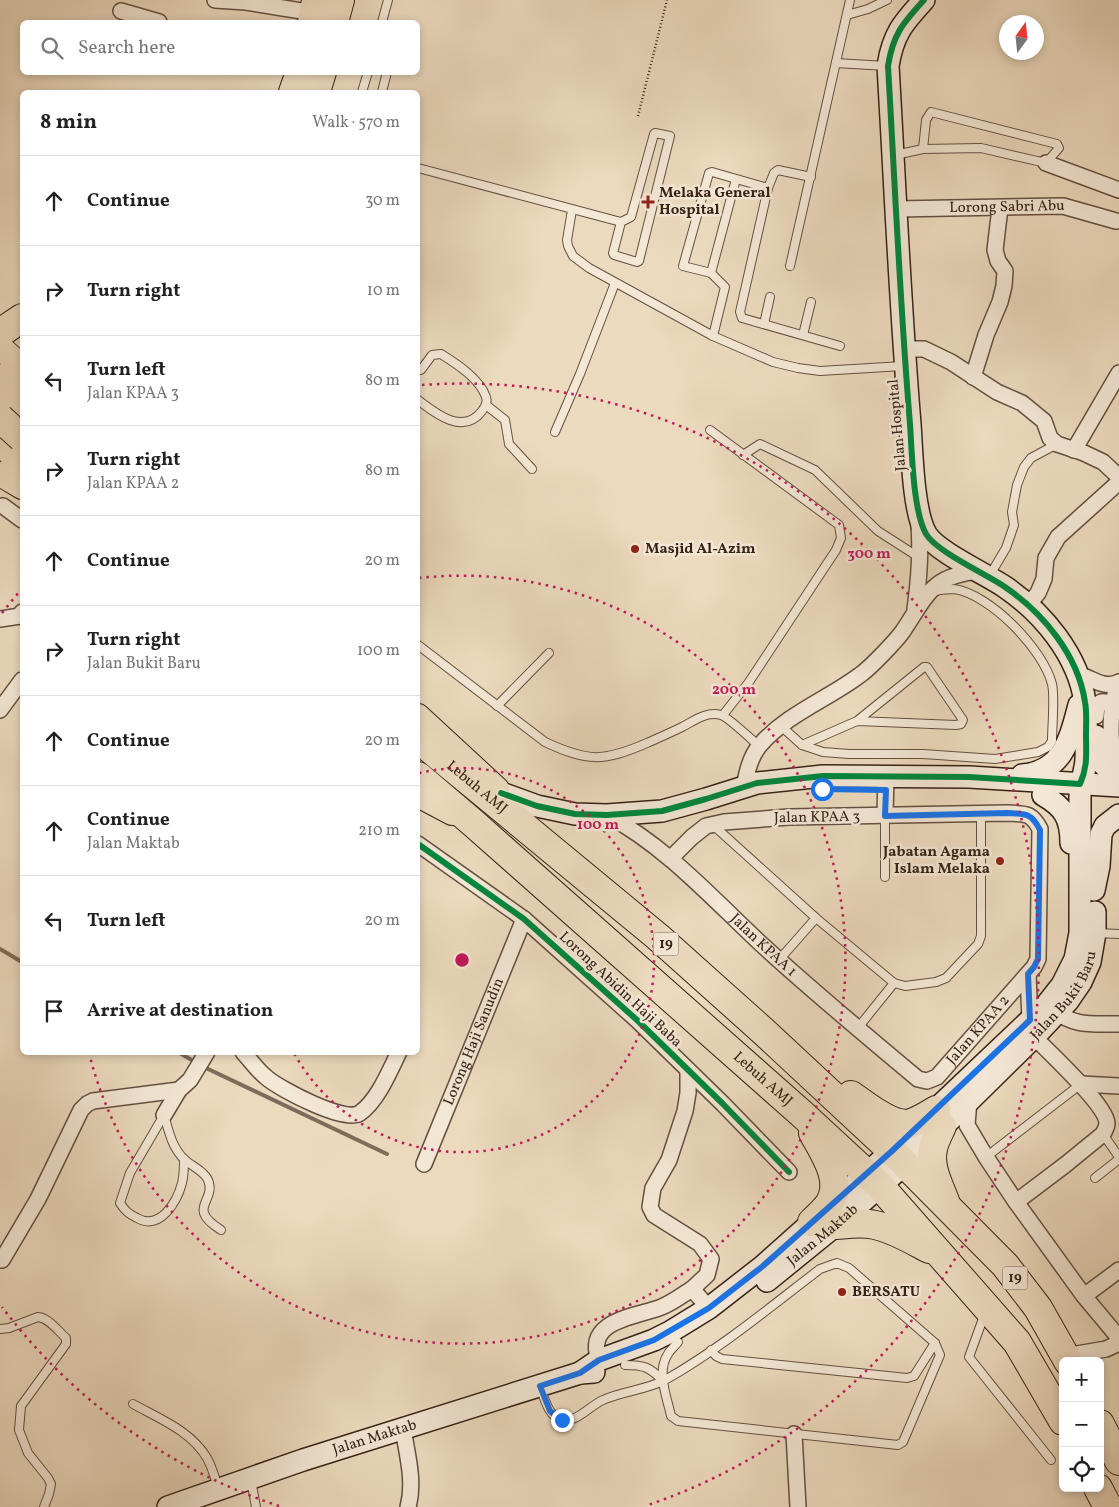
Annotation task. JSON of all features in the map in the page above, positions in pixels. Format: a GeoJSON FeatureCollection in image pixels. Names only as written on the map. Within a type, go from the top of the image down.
{"type":"FeatureCollection","features":[{"type":"Feature","properties":{"kind":"highway"},"geometry":{"type":"LineString","coordinates":[[319,15],[340,0]]}},
{"type":"Feature","properties":{"kind":"highway"},"geometry":{"type":"LineString","coordinates":[[294,90],[299,75]]}},
{"type":"Feature","properties":{"kind":"highway"},"geometry":{"type":"LineString","coordinates":[[317,90],[321,75]]}},
{"type":"Feature","properties":{"kind":"highway"},"geometry":{"type":"LineString","coordinates":[[0,310],[9,311],[20,308]]}},
{"type":"Feature","properties":{"kind":"highway"},"geometry":{"type":"LineString","coordinates":[[0,333],[20,319]]}},
{"type":"Feature","properties":{"kind":"highway"},"geometry":{"type":"LineString","coordinates":[[0,381],[20,368]]}},
{"type":"Feature","properties":{"kind":"highway"},"geometry":{"type":"LineString","coordinates":[[0,386],[20,403]]}},
{"type":"Feature","properties":{"kind":"highway"},"geometry":{"type":"LineString","coordinates":[[0,418],[20,436]]}},
{"type":"Feature","properties":{"kind":"highway","name":"Lebuh AMJ"},"geometry":{"type":"LineString","coordinates":[[420,741],[658,937],[763,1031],[898,1158],[1005,1265],[1038,1308],[1066,1357]]}},
{"type":"Feature","properties":{"kind":"highway","name":"Lebuh AMJ"},"geometry":{"type":"LineString","coordinates":[[420,778],[802,1114],[873,1180],[1018,1342],[1059,1414]]}},
{"type":"Feature","properties":{"kind":"highway"},"geometry":{"type":"LineString","coordinates":[[763,1031],[815,1071],[890,1120],[901,1124],[909,1124],[939,1118],[932,1149],[932,1162],[948,1206]]}},
{"type":"Feature","properties":{"kind":"highway"},"geometry":{"type":"LineString","coordinates":[[802,1114],[825,1156],[834,1182],[834,1195],[828,1205],[824,1223],[875,1225],[903,1236],[942,1256]]}},
{"type":"Feature","properties":{"kind":"highway"},"geometry":{"type":"LineString","coordinates":[[1104,1430],[1118,1452]]}},
{"type":"Feature","properties":{"kind":"highway"},"geometry":{"type":"LineString","coordinates":[[1100,1492],[1108,1507]]}},
{"type":"Feature","properties":{"kind":"main road","name":"Jalan Hospital"},"geometry":{"type":"LineString","coordinates":[[924,0],[897,33],[888,66],[905,358],[916,498],[922,525],[931,540],[946,552],[984,574],[1028,605],[1062,642],[1084,682],[1087,787]]}},
{"type":"Feature","properties":{"kind":"main road"},"geometry":{"type":"LineString","coordinates":[[0,346],[20,365]]}},
{"type":"Feature","properties":{"kind":"main road"},"geometry":{"type":"LineString","coordinates":[[20,413],[10,413],[5,417],[1,428],[4,444],[20,467]]}},
{"type":"Feature","properties":{"kind":"main road"},"geometry":{"type":"LineString","coordinates":[[0,463],[20,484]]}},
{"type":"Feature","properties":{"kind":"main road"},"geometry":{"type":"LineString","coordinates":[[0,474],[20,485]]}},
{"type":"Feature","properties":{"kind":"main road"},"geometry":{"type":"LineString","coordinates":[[1084,682],[1104,712],[1095,746],[1097,758],[1119,777]]}},
{"type":"Feature","properties":{"kind":"main road"},"geometry":{"type":"LineString","coordinates":[[501,793],[537,806],[575,814],[607,815],[662,811],[744,787],[754,793],[1032,774],[1043,771],[1054,764],[1064,748],[1084,682]]}},
{"type":"Feature","properties":{"kind":"main road"},"geometry":{"type":"LineString","coordinates":[[420,718],[521,812],[566,862]]}},
{"type":"Feature","properties":{"kind":"main road"},"geometry":{"type":"LineString","coordinates":[[969,777],[1087,787],[1119,786]]}},
{"type":"Feature","properties":{"kind":"main road"},"geometry":{"type":"LineString","coordinates":[[886,783],[954,791],[1043,795],[1087,787],[1119,799]]}},
{"type":"Feature","properties":{"kind":"main road","name":"Jalan Bukit Baru"},"geometry":{"type":"LineString","coordinates":[[898,1158],[1052,1009],[1088,933],[1087,787]]}},
{"type":"Feature","properties":{"kind":"main road"},"geometry":{"type":"LineString","coordinates":[[1043,795],[1062,808],[1068,818],[1071,835],[1072,870],[1087,894]]}},
{"type":"Feature","properties":{"kind":"main road"},"geometry":{"type":"LineString","coordinates":[[420,796],[472,822]]}},
{"type":"Feature","properties":{"kind":"main road"},"geometry":{"type":"LineString","coordinates":[[1087,894],[1099,866],[1101,834],[1105,826],[1119,815]]}},
{"type":"Feature","properties":{"kind":"main road","name":"Jalan Bukit Baru"},"geometry":{"type":"LineString","coordinates":[[939,1118],[969,1100],[1032,1029]]}},
{"type":"Feature","properties":{"kind":"main road","name":"Jalan Maktab"},"geometry":{"type":"LineString","coordinates":[[168,1507],[403,1429],[580,1373],[602,1371],[625,1365],[662,1350],[705,1327],[731,1310],[824,1223],[898,1158]]}},
{"type":"Feature","properties":{"kind":"main road","name":"Jalan Maktab"},"geometry":{"type":"LineString","coordinates":[[580,1373],[599,1360],[654,1340],[709,1308],[763,1266],[824,1223]]}},
{"type":"Feature","properties":{"kind":"street"},"geometry":{"type":"LineString","coordinates":[[215,0],[246,2],[319,15]]}},
{"type":"Feature","properties":{"kind":"street"},"geometry":{"type":"LineString","coordinates":[[121,11],[152,20]]}},
{"type":"Feature","properties":{"kind":"street"},"geometry":{"type":"LineString","coordinates":[[1046,163],[1119,190]]}},
{"type":"Feature","properties":{"kind":"street","name":"Lorong Sabri Abu"},"geometry":{"type":"LineString","coordinates":[[896,210],[1063,206],[1116,221]]}},
{"type":"Feature","properties":{"kind":"street"},"geometry":{"type":"LineString","coordinates":[[973,377],[1004,286],[1005,271],[998,261],[996,250],[1000,208]]}},
{"type":"Feature","properties":{"kind":"street"},"geometry":{"type":"LineString","coordinates":[[905,358],[924,348],[951,362],[997,392],[1022,403],[1044,422],[1050,438],[1057,444],[1103,462],[1119,477]]}},
{"type":"Feature","properties":{"kind":"street"},"geometry":{"type":"LineString","coordinates":[[1074,450],[1119,373]]}},
{"type":"Feature","properties":{"kind":"street"},"geometry":{"type":"LineString","coordinates":[[1028,605],[1038,593],[1044,579],[1046,558],[1058,537],[1119,482]]}},
{"type":"Feature","properties":{"kind":"street"},"geometry":{"type":"LineString","coordinates":[[915,610],[920,558],[916,498]]}},
{"type":"Feature","properties":{"kind":"street"},"geometry":{"type":"LineString","coordinates":[[3,506],[20,519]]}},
{"type":"Feature","properties":{"kind":"street"},"geometry":{"type":"LineString","coordinates":[[744,787],[752,758],[759,746],[781,726],[862,674],[902,632],[915,610],[938,584],[963,573],[984,574]]}},
{"type":"Feature","properties":{"kind":"street"},"geometry":{"type":"LineString","coordinates":[[0,619],[20,616]]}},
{"type":"Feature","properties":{"kind":"street"},"geometry":{"type":"LineString","coordinates":[[1084,682],[1119,684]]}},
{"type":"Feature","properties":{"kind":"street"},"geometry":{"type":"LineString","coordinates":[[0,710],[20,683]]}},
{"type":"Feature","properties":{"kind":"street"},"geometry":{"type":"LineString","coordinates":[[1119,684],[1104,712],[1112,746],[1115,755],[1119,758]]}},
{"type":"Feature","properties":{"kind":"street"},"geometry":{"type":"LineString","coordinates":[[885,816],[886,783]]}},
{"type":"Feature","properties":{"kind":"street","name":"Jalan KPAA 3"},"geometry":{"type":"LineString","coordinates":[[670,859],[706,826],[724,822],[789,818],[981,813],[1025,814],[1035,820]]}},
{"type":"Feature","properties":{"kind":"street","name":"Jalan KPAA 1"},"geometry":{"type":"LineString","coordinates":[[607,815],[646,838],[779,960],[857,1029],[918,1079]]}},
{"type":"Feature","properties":{"kind":"street","name":"Jalan KPAA 2"},"geometry":{"type":"LineString","coordinates":[[918,1079],[927,1081],[937,1077],[1034,967],[1038,959],[1040,830],[1035,820]]}},
{"type":"Feature","properties":{"kind":"street","name":"Lorong Abidin Haji Baba"},"geometry":{"type":"LineString","coordinates":[[420,845],[524,918],[637,1020],[789,1172]]}},
{"type":"Feature","properties":{"kind":"street","name":"Lorong Haji Sanudin"},"geometry":{"type":"LineString","coordinates":[[424,1164],[524,918]]}},
{"type":"Feature","properties":{"kind":"street"},"geometry":{"type":"LineString","coordinates":[[1016,1202],[1065,1165],[1103,1134],[1107,1128],[1104,1115],[1081,1084],[1032,1029],[1028,974]]}},
{"type":"Feature","properties":{"kind":"street"},"geometry":{"type":"LineString","coordinates":[[1052,1009],[1070,1021],[1085,1024],[1119,1024]]}},
{"type":"Feature","properties":{"kind":"street"},"geometry":{"type":"LineString","coordinates":[[164,1115],[180,1090],[190,1080],[205,1055]]}},
{"type":"Feature","properties":{"kind":"street"},"geometry":{"type":"LineString","coordinates":[[246,1055],[266,1078],[283,1090],[327,1110],[352,1116],[359,1114],[374,1097],[382,1086],[398,1055]]}},
{"type":"Feature","properties":{"kind":"street"},"geometry":{"type":"LineString","coordinates":[[599,1360],[596,1351],[597,1342],[607,1326],[661,1307],[692,1289],[707,1276],[711,1260],[700,1244],[654,1216],[650,1207],[653,1188],[669,1160],[685,1111],[688,1093],[688,1070]]}},
{"type":"Feature","properties":{"kind":"street"},"geometry":{"type":"LineString","coordinates":[[1081,1084],[1119,1086]]}},
{"type":"Feature","properties":{"kind":"street"},"geometry":{"type":"LineString","coordinates":[[2,1260],[38,1199],[81,1110],[87,1104],[102,1099],[180,1090]]}},
{"type":"Feature","properties":{"kind":"street"},"geometry":{"type":"LineString","coordinates":[[969,1100],[967,1125],[986,1157],[1084,1296],[1118,1337],[1106,1349],[1071,1357]]}},
{"type":"Feature","properties":{"kind":"street"},"geometry":{"type":"LineString","coordinates":[[1084,1296],[1119,1270]]}},
{"type":"Feature","properties":{"kind":"street"},"geometry":{"type":"LineString","coordinates":[[692,1289],[709,1308]]}},
{"type":"Feature","properties":{"kind":"street"},"geometry":{"type":"LineString","coordinates":[[403,1429],[410,1487],[408,1507]]}},
{"type":"Feature","properties":{"kind":"street"},"geometry":{"type":"LineString","coordinates":[[794,1434],[798,1507]]}},
{"type":"Feature","properties":{"kind":"lane"},"geometry":{"type":"LineString","coordinates":[[383,20],[388,0]]}},
{"type":"Feature","properties":{"kind":"lane"},"geometry":{"type":"LineString","coordinates":[[790,266],[850,0]]}},
{"type":"Feature","properties":{"kind":"lane"},"geometry":{"type":"LineString","coordinates":[[847,15],[868,9],[887,0]]}},
{"type":"Feature","properties":{"kind":"lane"},"geometry":{"type":"LineString","coordinates":[[836,63],[888,66]]}},
{"type":"Feature","properties":{"kind":"lane"},"geometry":{"type":"LineString","coordinates":[[363,90],[367,75]]}},
{"type":"Feature","properties":{"kind":"lane"},"geometry":{"type":"LineString","coordinates":[[382,90],[386,75]]}},
{"type":"Feature","properties":{"kind":"lane"},"geometry":{"type":"LineString","coordinates":[[893,155],[923,149],[981,148],[1046,163],[1059,148],[1057,144],[931,112],[926,120],[923,149]]}},
{"type":"Feature","properties":{"kind":"lane"},"geometry":{"type":"LineString","coordinates":[[420,169],[621,222],[631,217],[654,134],[670,136],[639,261],[637,262],[614,255],[613,253],[621,222]]}},
{"type":"Feature","properties":{"kind":"lane"},"geometry":{"type":"LineString","coordinates":[[810,177],[778,170],[774,173],[768,188],[740,312],[742,318],[840,346]]}},
{"type":"Feature","properties":{"kind":"lane"},"geometry":{"type":"LineString","coordinates":[[713,336],[725,287],[711,273],[683,266],[709,173],[712,172],[768,188]]}},
{"type":"Feature","properties":{"kind":"lane"},"geometry":{"type":"LineString","coordinates":[[711,273],[736,179]]}},
{"type":"Feature","properties":{"kind":"lane"},"geometry":{"type":"LineString","coordinates":[[572,210],[566,240],[572,255],[589,268],[615,283],[713,336],[773,362],[798,368],[820,370],[905,358]]}},
{"type":"Feature","properties":{"kind":"lane"},"geometry":{"type":"LineString","coordinates":[[555,432],[580,374],[615,283]]}},
{"type":"Feature","properties":{"kind":"lane"},"geometry":{"type":"LineString","coordinates":[[764,324],[770,297]]}},
{"type":"Feature","properties":{"kind":"lane"},"geometry":{"type":"LineString","coordinates":[[803,335],[811,302]]}},
{"type":"Feature","properties":{"kind":"lane"},"geometry":{"type":"LineString","coordinates":[[420,370],[432,355],[442,354],[462,367],[480,386],[487,398],[486,405],[481,413],[463,423],[449,420],[420,401]]}},
{"type":"Feature","properties":{"kind":"lane"},"geometry":{"type":"LineString","coordinates":[[486,405],[505,420],[508,444],[532,469]]}},
{"type":"Feature","properties":{"kind":"lane"},"geometry":{"type":"LineString","coordinates":[[710,430],[839,525],[841,538],[836,550],[754,674],[723,715]]}},
{"type":"Feature","properties":{"kind":"lane"},"geometry":{"type":"LineString","coordinates":[[743,455],[760,444],[815,470],[878,531],[920,558]]}},
{"type":"Feature","properties":{"kind":"lane"},"geometry":{"type":"LineString","coordinates":[[984,574],[1006,548],[1014,525],[1012,512],[1017,485],[1024,467],[1031,458],[1057,444]]}},
{"type":"Feature","properties":{"kind":"lane"},"geometry":{"type":"LineString","coordinates":[[781,726],[802,745],[823,752],[923,754],[995,759],[1038,752],[1048,747],[1052,741],[1053,687],[1048,670],[1027,639],[1009,620],[965,592],[953,589],[929,592]]}},
{"type":"Feature","properties":{"kind":"lane"},"geometry":{"type":"LineString","coordinates":[[420,647],[545,742],[568,753],[590,757],[610,757],[679,729],[700,717],[712,714],[723,715],[759,746]]}},
{"type":"Feature","properties":{"kind":"lane"},"geometry":{"type":"LineString","coordinates":[[497,706],[549,653]]}},
{"type":"Feature","properties":{"kind":"lane"},"geometry":{"type":"LineString","coordinates":[[802,745],[857,721],[924,667],[928,667],[963,720],[961,724],[956,726],[857,721]]}},
{"type":"Feature","properties":{"kind":"lane"},"geometry":{"type":"LineString","coordinates":[[712,825],[816,918],[894,983],[905,986],[936,982],[946,978],[978,944],[981,936],[981,813]]}},
{"type":"Feature","properties":{"kind":"lane"},"geometry":{"type":"LineString","coordinates":[[885,816],[885,877]]}},
{"type":"Feature","properties":{"kind":"lane"},"geometry":{"type":"LineString","coordinates":[[779,960],[816,918]]}},
{"type":"Feature","properties":{"kind":"lane"},"geometry":{"type":"LineString","coordinates":[[1088,933],[1119,934]]}},
{"type":"Feature","properties":{"kind":"lane"},"geometry":{"type":"LineString","coordinates":[[857,1029],[894,983]]}},
{"type":"Feature","properties":{"kind":"lane"},"geometry":{"type":"LineString","coordinates":[[986,1157],[1081,1084]]}},
{"type":"Feature","properties":{"kind":"lane"},"geometry":{"type":"LineString","coordinates":[[164,1115],[130,1173],[120,1203],[126,1212],[143,1222],[154,1222],[160,1219],[174,1202],[182,1182],[184,1159]]}},
{"type":"Feature","properties":{"kind":"lane"},"geometry":{"type":"LineString","coordinates":[[164,1115],[171,1139],[184,1159],[204,1174],[208,1180],[209,1188],[203,1211],[205,1218],[220,1230]]}},
{"type":"Feature","properties":{"kind":"lane"},"geometry":{"type":"LineString","coordinates":[[1095,1178],[1118,1160],[1119,1157],[1103,1134]]}},
{"type":"Feature","properties":{"kind":"lane"},"geometry":{"type":"LineString","coordinates":[[540,1386],[550,1411],[562,1420],[569,1420],[604,1400],[663,1381],[711,1350],[820,1269],[837,1263],[849,1268],[935,1343],[940,1355],[903,1442],[898,1445],[678,1421],[671,1416],[663,1381],[664,1363],[668,1354],[678,1342]]}},
{"type":"Feature","properties":{"kind":"lane"},"geometry":{"type":"LineString","coordinates":[[987,1306],[969,1357],[1051,1460]]}},
{"type":"Feature","properties":{"kind":"lane"},"geometry":{"type":"LineString","coordinates":[[0,1329],[9,1328],[38,1317],[47,1320],[66,1338],[66,1344],[21,1406],[19,1416],[20,1430],[28,1453],[48,1478],[50,1484],[49,1494],[44,1507]]}},
{"type":"Feature","properties":{"kind":"lane"},"geometry":{"type":"LineString","coordinates":[[711,1350],[722,1359],[907,1378],[914,1376],[935,1343]]}},
{"type":"Feature","properties":{"kind":"lane"},"geometry":{"type":"LineString","coordinates":[[625,1365],[647,1367],[663,1381]]}},
{"type":"Feature","properties":{"kind":"lane"},"geometry":{"type":"LineString","coordinates":[[133,1404],[182,1431],[196,1443],[208,1459],[219,1489]]}},
{"type":"Feature","properties":{"kind":"lane"},"geometry":{"type":"LineString","coordinates":[[251,1478],[256,1507]]}},
{"type":"Feature","properties":{"kind":"path"},"geometry":{"type":"LineString","coordinates":[[638,116],[667,0]]}},
{"type":"Feature","properties":{"kind":"waterway"},"geometry":{"type":"LineString","coordinates":[[0,949],[20,961]]}},
{"type":"Feature","properties":{"kind":"waterway"},"geometry":{"type":"LineString","coordinates":[[183,1055],[195,1062]]}},
{"type":"Feature","properties":{"kind":"waterway"},"geometry":{"type":"LineString","coordinates":[[206,1068],[387,1154]]}},
{"type":"Feature","properties":{"kind":"cycle path"},"geometry":{"type":"LineString","coordinates":[[501,793],[537,806],[575,814],[607,815],[662,811],[757,783],[823,776],[969,777],[1080,784],[1086,759],[1086,706],[1081,685],[1067,652],[1045,622],[1019,597],[940,548],[932,541],[926,534],[918,511],[903,335],[888,66],[896,37],[910,16],[924,0]]}},
{"type":"Feature","properties":{"kind":"cycle path"},"geometry":{"type":"LineString","coordinates":[[420,845],[524,919],[637,1020],[789,1172]]}},
{"type":"Feature","properties":{"kind":"place","name":"Melaka General Hospital"},"geometry":{"type":"Point","coordinates":[648,202]}},
{"type":"Feature","properties":{"kind":"place","name":"Masjid Al-Azim"},"geometry":{"type":"Point","coordinates":[635,549]}},
{"type":"Feature","properties":{"kind":"place","name":"Jabatan Agama Islam Melaka"},"geometry":{"type":"Point","coordinates":[1000,861]}},
{"type":"Feature","properties":{"kind":"place","name":"BERSATU"},"geometry":{"type":"Point","coordinates":[842,1292]}},
{"type":"Feature","properties":{"kind":"route"},"geometry":{"type":"LineString","coordinates":[[562,1420],[550,1411],[540,1386],[580,1373],[599,1360],[654,1340],[709,1308],[763,1266],[892,1151],[1030,1020],[1028,974],[1038,959],[1039,937],[1040,830],[1035,820],[1025,814],[1007,813],[885,816],[886,790],[822,789]]}}]}
